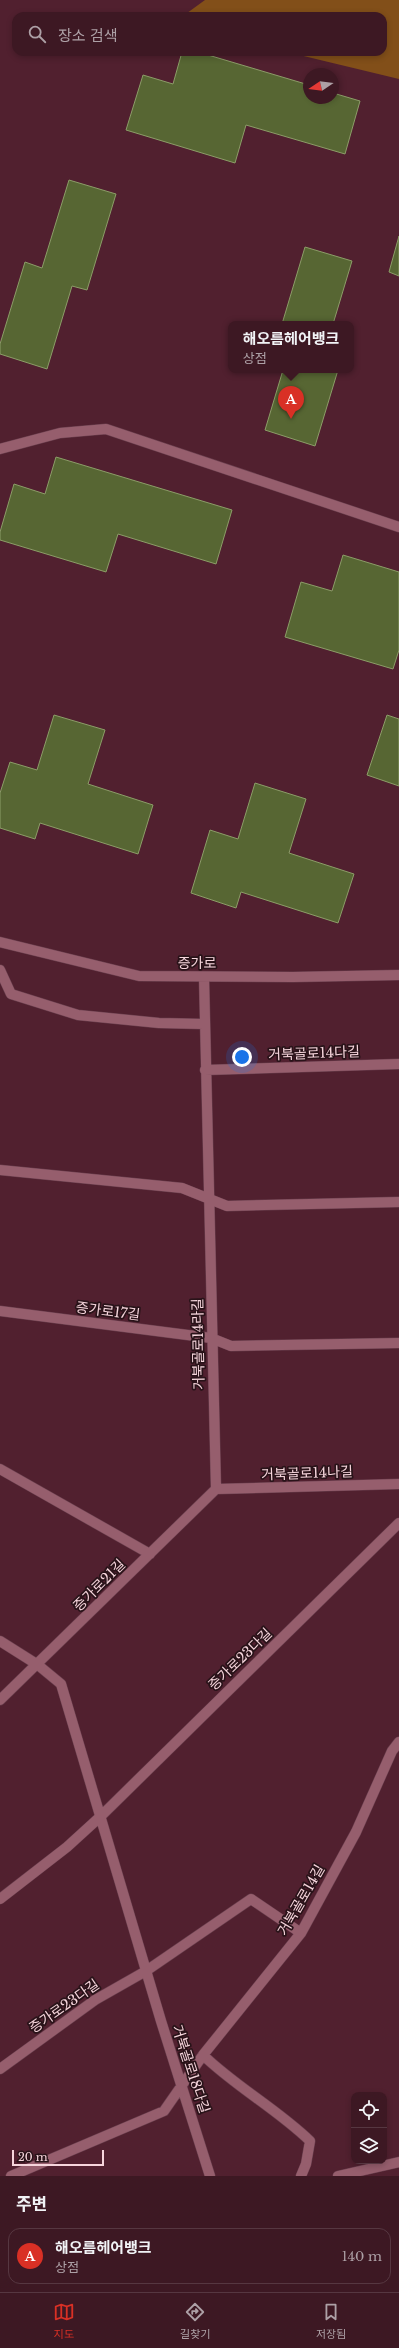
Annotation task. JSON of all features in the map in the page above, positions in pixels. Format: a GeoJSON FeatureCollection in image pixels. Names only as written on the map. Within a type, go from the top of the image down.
{"type":"FeatureCollection","features":[{"type":"Feature","properties":{"kind":"street"},"geometry":{"type":"LineString","coordinates":[[0,449],[60,433],[106,429],[399,527]]}},
{"type":"Feature","properties":{"kind":"street","name":"증가로"},"geometry":{"type":"LineString","coordinates":[[0,942],[139,976],[204,977],[399,975]]}},
{"type":"Feature","properties":{"kind":"street"},"geometry":{"type":"LineString","coordinates":[[0,970],[10,994],[78,1014],[159,1022],[204,1024]]}},
{"type":"Feature","properties":{"kind":"street","name":"거북골로14라길"},"geometry":{"type":"LineString","coordinates":[[204,977],[216,1489]]}},
{"type":"Feature","properties":{"kind":"street","name":"거북골로14다길"},"geometry":{"type":"LineString","coordinates":[[205,1070],[399,1064]]}},
{"type":"Feature","properties":{"kind":"street"},"geometry":{"type":"LineString","coordinates":[[0,1170],[182,1188],[227,1206],[399,1202]]}},
{"type":"Feature","properties":{"kind":"street","name":"증가로17길"},"geometry":{"type":"LineString","coordinates":[[0,1311],[212,1338]]}},
{"type":"Feature","properties":{"kind":"street"},"geometry":{"type":"LineString","coordinates":[[212,1338],[231,1346],[399,1343]]}},
{"type":"Feature","properties":{"kind":"street"},"geometry":{"type":"LineString","coordinates":[[0,1469],[150,1554]]}},
{"type":"Feature","properties":{"kind":"street","name":"거북골로14나길"},"geometry":{"type":"LineString","coordinates":[[216,1489],[399,1484]]}},
{"type":"Feature","properties":{"kind":"street","name":"증가로21길"},"geometry":{"type":"LineString","coordinates":[[0,1700],[38,1665],[216,1489]]}},
{"type":"Feature","properties":{"kind":"street","name":"증가로23다길"},"geometry":{"type":"LineString","coordinates":[[0,1899],[67,1847],[101,1816],[399,1523]]}},
{"type":"Feature","properties":{"kind":"street"},"geometry":{"type":"LineString","coordinates":[[0,1641],[38,1665],[61,1684],[146,1971]]}},
{"type":"Feature","properties":{"kind":"street","name":"거북골로14길"},"geometry":{"type":"LineString","coordinates":[[11,2176],[164,2111],[203,2055],[301,1933],[356,1832],[392,1751],[399,1742]]}},
{"type":"Feature","properties":{"kind":"street","name":"증가로23다길"},"geometry":{"type":"LineString","coordinates":[[0,2069],[95,2000],[146,1971],[251,1899],[301,1933]]}},
{"type":"Feature","properties":{"kind":"street","name":"거북골로18다길"},"geometry":{"type":"LineString","coordinates":[[146,1971],[210,2176]]}},
{"type":"Feature","properties":{"kind":"street"},"geometry":{"type":"LineString","coordinates":[[203,2055],[216,2068],[290,2121],[310,2141],[306,2164],[301,2176]]}},
{"type":"Feature","properties":{"kind":"street"},"geometry":{"type":"LineString","coordinates":[[338,2176],[399,2162]]}},
{"type":"Feature","properties":{"kind":"shaded area"},"geometry":{"type":"Polygon","coordinates":[[[205,0],[399,0],[399,79],[304,56],[387,56],[387,12],[188,12],[205,0]]]}},
{"type":"Feature","properties":{"kind":"building"},"geometry":{"type":"Polygon","coordinates":[[[181,56],[211,56],[303,83],[303,104],[339,104],[339,95],[360,101],[345,154],[246,125],[235,163],[126,130],[143,75],[173,84],[181,56]]]}},
{"type":"Feature","properties":{"kind":"building"},"geometry":{"type":"Polygon","coordinates":[[[69,180],[116,194],[87,290],[72,286],[47,369],[0,354],[0,344],[25,262],[42,268],[69,180]]]}},
{"type":"Feature","properties":{"kind":"building"},"geometry":{"type":"Polygon","coordinates":[[[399,236],[399,276],[389,272],[399,236]]]}},
{"type":"Feature","properties":{"kind":"building"},"geometry":{"type":"Polygon","coordinates":[[[305,247],[352,261],[334,321],[283,321],[305,247]]]}},
{"type":"Feature","properties":{"kind":"building"},"geometry":{"type":"Polygon","coordinates":[[[282,373],[337,373],[315,446],[265,430],[282,373]]]}},
{"type":"Feature","properties":{"kind":"building"},"geometry":{"type":"Polygon","coordinates":[[[56,457],[232,510],[216,564],[118,534],[106,572],[0,540],[0,532],[14,484],[45,494],[56,457]]]}},
{"type":"Feature","properties":{"kind":"building"},"geometry":{"type":"Polygon","coordinates":[[[343,555],[399,572],[399,650],[393,669],[285,637],[301,582],[332,591],[343,555]]]}},
{"type":"Feature","properties":{"kind":"building"},"geometry":{"type":"Polygon","coordinates":[[[54,715],[105,730],[88,784],[153,805],[138,854],[40,823],[35,839],[0,828],[0,793],[10,762],[37,770],[54,715]]]}},
{"type":"Feature","properties":{"kind":"building"},"geometry":{"type":"Polygon","coordinates":[[[387,715],[399,719],[399,786],[367,775],[387,715]]]}},
{"type":"Feature","properties":{"kind":"building"},"geometry":{"type":"Polygon","coordinates":[[[255,783],[306,799],[289,853],[354,874],[338,923],[241,892],[236,908],[191,893],[210,830],[238,839],[255,783]]]}},
{"type":"Feature","properties":{"kind":"place","name":"해오름헤어뱅크"},"geometry":{"type":"Point","coordinates":[291,419]}}]}
